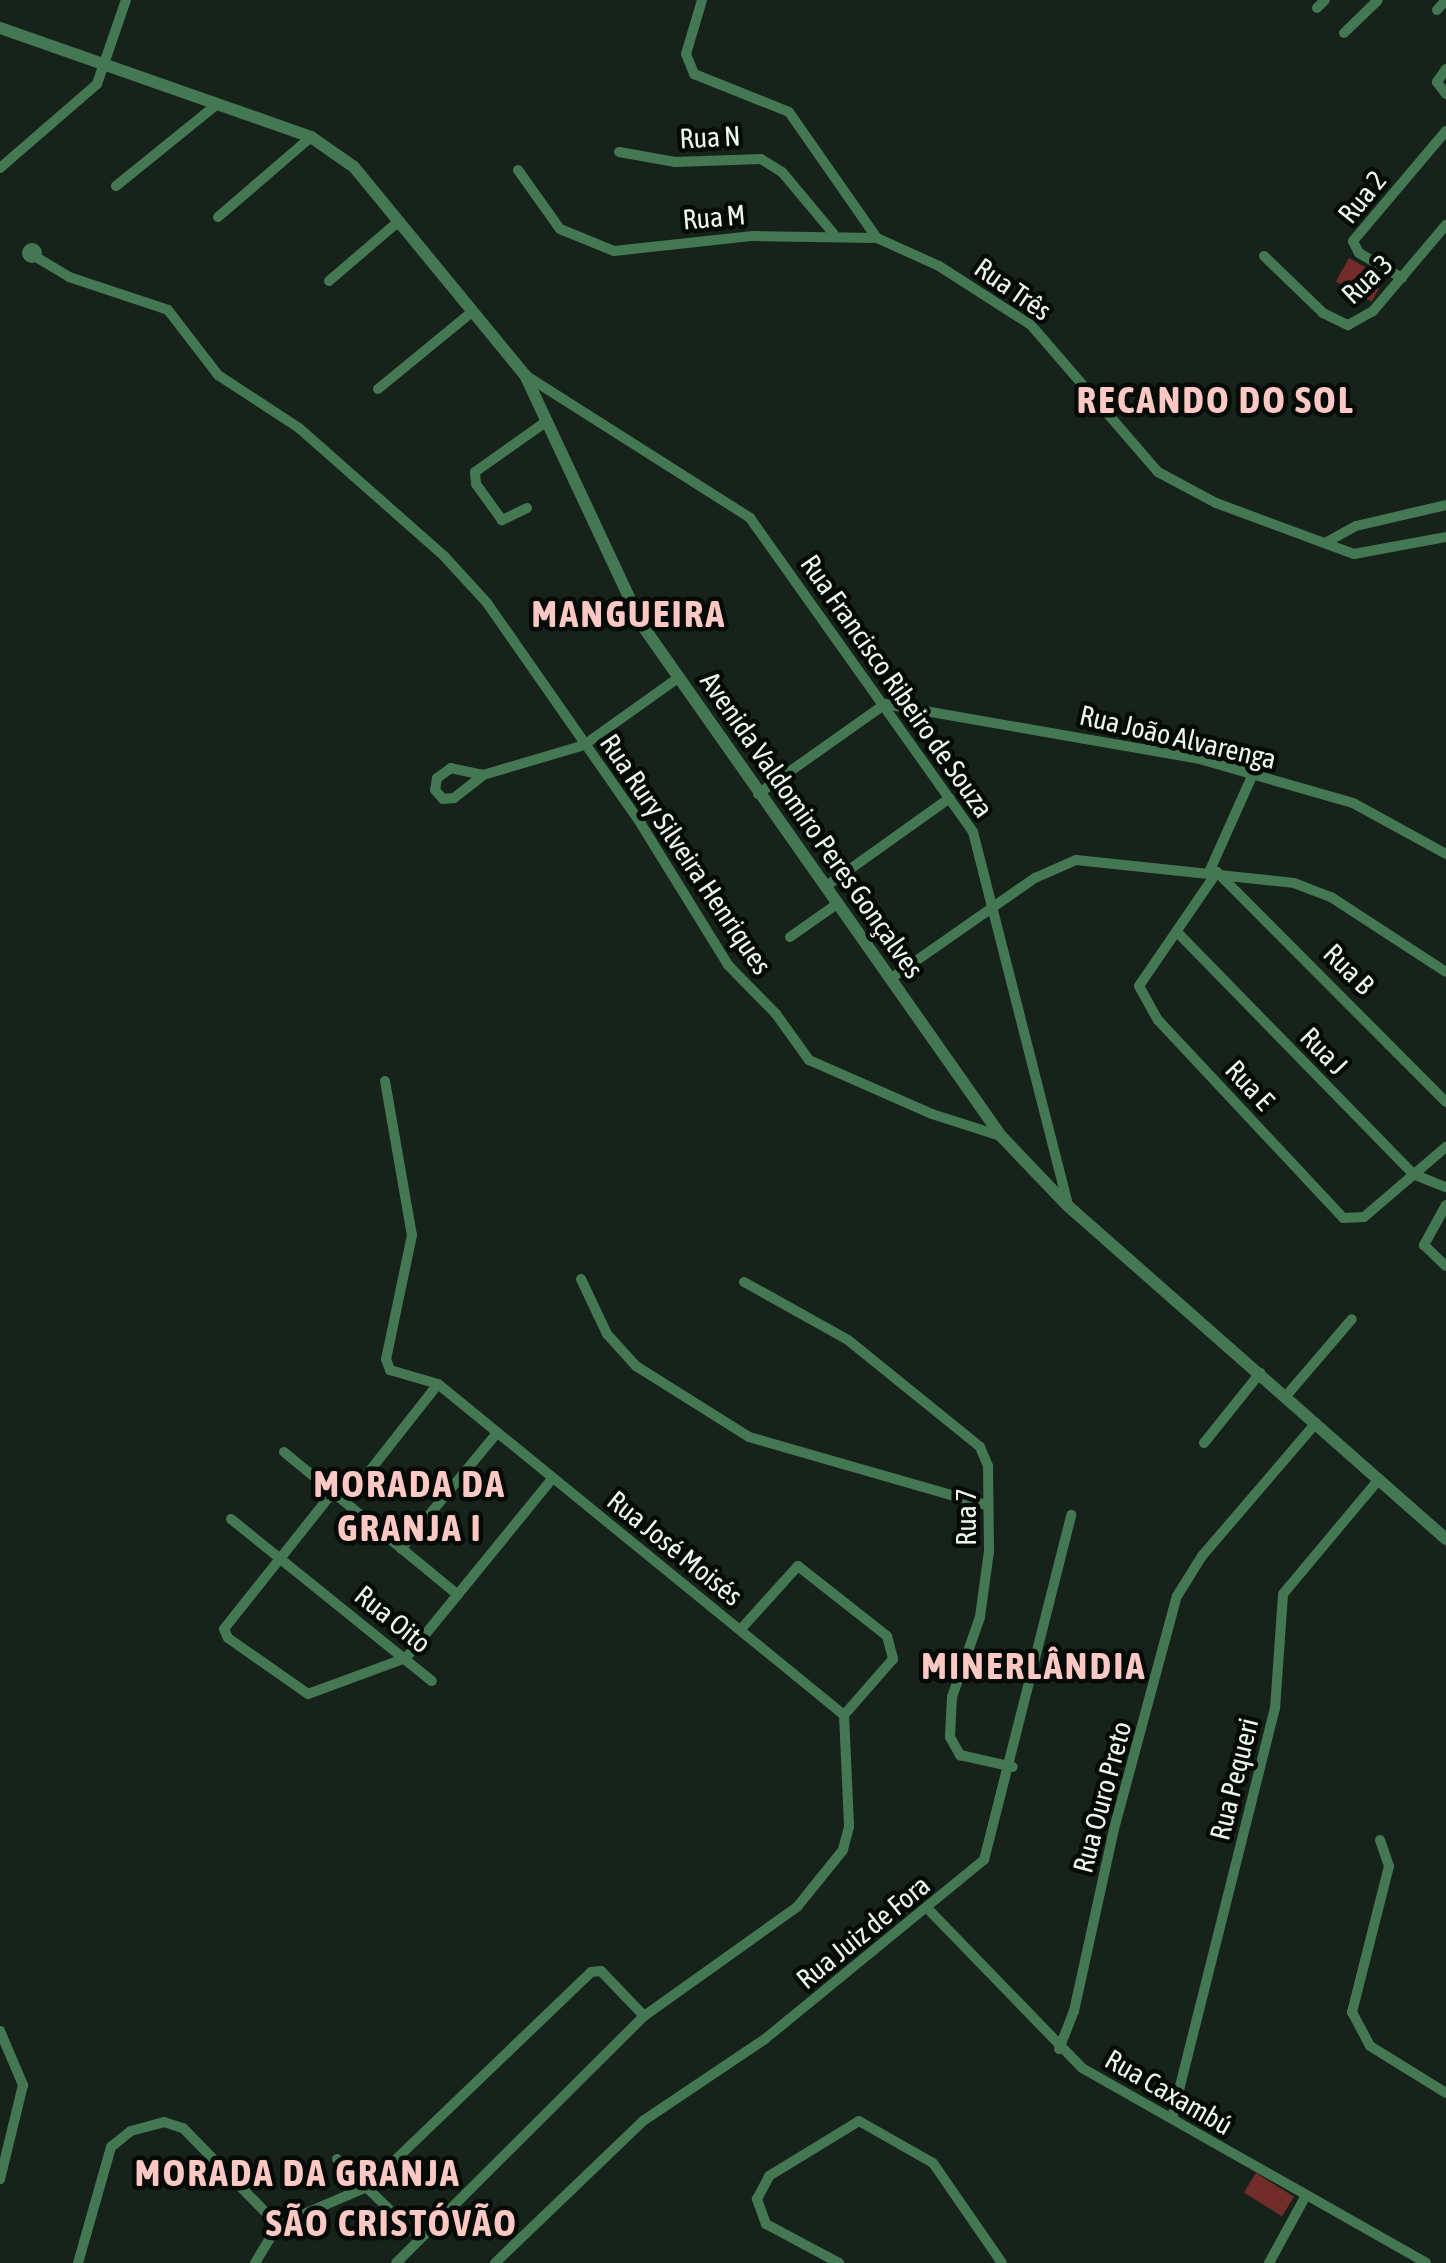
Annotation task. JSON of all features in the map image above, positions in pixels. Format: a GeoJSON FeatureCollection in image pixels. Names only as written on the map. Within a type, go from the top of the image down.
{"type":"FeatureCollection","features":[{"type":"Feature","properties":{"kind":"street"},"geometry":{"type":"LineString","coordinates":[[0,168],[86,96],[108,64],[126,0]]}},
{"type":"Feature","properties":{"kind":"street"},"geometry":{"type":"LineString","coordinates":[[702,0],[686,54],[691,71],[789,112],[877,238]]}},
{"type":"Feature","properties":{"kind":"street"},"geometry":{"type":"LineString","coordinates":[[1344,33],[1378,0]]}},
{"type":"Feature","properties":{"kind":"street"},"geometry":{"type":"LineString","coordinates":[[1437,10],[1446,0]]}},
{"type":"Feature","properties":{"kind":"street","name":"Avenida Valdomiro Peres Gonçalves"},"geometry":{"type":"LineString","coordinates":[[0,28],[311,137],[354,168],[525,375],[642,625],[1002,1136],[1068,1206],[1441,1534]]}},
{"type":"Feature","properties":{"kind":"street"},"geometry":{"type":"LineString","coordinates":[[1446,69],[1437,82],[1446,94]]}},
{"type":"Feature","properties":{"kind":"street"},"geometry":{"type":"LineString","coordinates":[[116,186],[216,105]]}},
{"type":"Feature","properties":{"kind":"street","name":"Rua 2"},"geometry":{"type":"LineString","coordinates":[[1402,278],[1359,253],[1353,242],[1446,131]]}},
{"type":"Feature","properties":{"kind":"street"},"geometry":{"type":"LineString","coordinates":[[218,216],[311,137]]}},
{"type":"Feature","properties":{"kind":"street","name":"Rua N"},"geometry":{"type":"LineString","coordinates":[[619,152],[676,162],[762,159],[782,172],[833,233]]}},
{"type":"Feature","properties":{"kind":"street","name":"Rua M"},"geometry":{"type":"LineString","coordinates":[[518,170],[560,229],[624,252],[694,240],[833,233],[877,238]]}},
{"type":"Feature","properties":{"kind":"street"},"geometry":{"type":"LineString","coordinates":[[330,280],[399,221]]}},
{"type":"Feature","properties":{"kind":"street","name":"Rua 3"},"geometry":{"type":"LineString","coordinates":[[1264,256],[1342,324],[1364,319],[1446,225]]}},
{"type":"Feature","properties":{"kind":"street","name":"Rua Três"},"geometry":{"type":"LineString","coordinates":[[877,238],[939,266],[1031,324],[1132,448],[1168,479],[1354,554],[1446,537]]}},
{"type":"Feature","properties":{"kind":"street","name":"Rua Rury Silveira Henriques"},"geometry":{"type":"LineString","coordinates":[[36,257],[69,277],[168,310],[218,375],[299,428],[397,511],[487,603],[728,965],[776,1014],[809,1060],[932,1114],[1002,1136]]}},
{"type":"Feature","properties":{"kind":"street"},"geometry":{"type":"LineString","coordinates":[[378,389],[472,312]]}},
{"type":"Feature","properties":{"kind":"street","name":"Rua Francisco Ribeiro de Souza"},"geometry":{"type":"LineString","coordinates":[[525,375],[750,518],[950,798],[982,852],[1068,1206]]}},
{"type":"Feature","properties":{"kind":"street"},"geometry":{"type":"LineString","coordinates":[[527,508],[502,520],[474,472],[547,421]]}},
{"type":"Feature","properties":{"kind":"street"},"geometry":{"type":"LineString","coordinates":[[1325,543],[1356,526],[1446,505]]}},
{"type":"Feature","properties":{"kind":"street"},"geometry":{"type":"LineString","coordinates":[[483,776],[584,744],[678,678]]}},
{"type":"Feature","properties":{"kind":"street"},"geometry":{"type":"LineString","coordinates":[[758,794],[886,704]]}},
{"type":"Feature","properties":{"kind":"street","name":"Rua João Alvarenga"},"geometry":{"type":"LineString","coordinates":[[886,704],[1153,748],[1353,803],[1446,854]]}},
{"type":"Feature","properties":{"kind":"street","name":"Rua E"},"geometry":{"type":"LineString","coordinates":[[1252,776],[1214,871],[1179,934],[1142,980],[1140,997],[1343,1218],[1364,1217],[1446,1148]]}},
{"type":"Feature","properties":{"kind":"street"},"geometry":{"type":"LineString","coordinates":[[826,886],[950,798]]}},
{"type":"Feature","properties":{"kind":"street"},"geometry":{"type":"LineString","coordinates":[[890,979],[996,904],[1076,860],[1214,871],[1294,883],[1331,897],[1446,972]]}},
{"type":"Feature","properties":{"kind":"street","name":"Rua B"},"geometry":{"type":"LineString","coordinates":[[1214,871],[1446,1102]]}},
{"type":"Feature","properties":{"kind":"street"},"geometry":{"type":"LineString","coordinates":[[790,937],[837,904]]}},
{"type":"Feature","properties":{"kind":"street","name":"Rua J"},"geometry":{"type":"LineString","coordinates":[[1179,934],[1413,1174],[1446,1187]]}},
{"type":"Feature","properties":{"kind":"street","name":"Rua José Moisés"},"geometry":{"type":"LineString","coordinates":[[385,1081],[412,1235],[386,1359],[395,1374],[438,1384],[844,1715]]}},
{"type":"Feature","properties":{"kind":"street"},"geometry":{"type":"LineString","coordinates":[[1041,1178],[1057,1167]]}},
{"type":"Feature","properties":{"kind":"street"},"geometry":{"type":"LineString","coordinates":[[1446,1204],[1424,1245],[1446,1266]]}},
{"type":"Feature","properties":{"kind":"street"},"geometry":{"type":"LineString","coordinates":[[581,1279],[607,1334],[636,1366],[749,1437],[986,1505]]}},
{"type":"Feature","properties":{"kind":"street","name":"Rua 7"},"geometry":{"type":"LineString","coordinates":[[744,1282],[848,1340],[974,1438],[988,1466],[986,1581],[952,1697],[951,1742],[960,1755],[1012,1767]]}},
{"type":"Feature","properties":{"kind":"street"},"geometry":{"type":"LineString","coordinates":[[1286,1396],[1352,1319]]}},
{"type":"Feature","properties":{"kind":"street"},"geometry":{"type":"LineString","coordinates":[[1204,1443],[1260,1373]]}},
{"type":"Feature","properties":{"kind":"street"},"geometry":{"type":"LineString","coordinates":[[346,1502],[438,1384]]}},
{"type":"Feature","properties":{"kind":"street","name":"Rua Ouro Preto"},"geometry":{"type":"LineString","coordinates":[[1059,2049],[1074,2012],[1114,1829],[1177,1596],[1202,1556],[1316,1424]]}},
{"type":"Feature","properties":{"kind":"street"},"geometry":{"type":"LineString","coordinates":[[401,1548],[497,1433]]}},
{"type":"Feature","properties":{"kind":"street"},"geometry":{"type":"LineString","coordinates":[[284,1452],[458,1595]]}},
{"type":"Feature","properties":{"kind":"street"},"geometry":{"type":"LineString","coordinates":[[333,1492],[278,1556],[224,1629],[228,1638],[308,1694],[406,1658],[553,1478]]}},
{"type":"Feature","properties":{"kind":"street","name":"Rua Pequeri"},"geometry":{"type":"LineString","coordinates":[[1172,2118],[1275,1708],[1282,1594],[1379,1479]]}},
{"type":"Feature","properties":{"kind":"street","name":"Rua Juiz de Fora"},"geometry":{"type":"LineString","coordinates":[[497,2263],[643,2122],[764,2039],[929,1910],[988,1854],[1071,1515]]}},
{"type":"Feature","properties":{"kind":"street","name":"Rua Oito"},"geometry":{"type":"LineString","coordinates":[[231,1519],[432,1681]]}},
{"type":"Feature","properties":{"kind":"street"},"geometry":{"type":"LineString","coordinates":[[396,2263],[644,2016],[772,1928],[843,1850],[848,1827],[844,1715],[893,1659],[887,1636],[800,1566],[787,1573],[741,1629]]}},
{"type":"Feature","properties":{"kind":"street"},"geometry":{"type":"LineString","coordinates":[[1380,1840],[1389,1866],[1352,2012],[1370,2046],[1446,2093]]}},
{"type":"Feature","properties":{"kind":"street","name":"Rua Caxambú"},"geometry":{"type":"LineString","coordinates":[[929,1910],[1059,2049],[1304,2199],[1426,2263]]}},
{"type":"Feature","properties":{"kind":"street"},"geometry":{"type":"LineString","coordinates":[[255,2263],[278,2225],[367,2187],[593,1971],[644,2016]]}},
{"type":"Feature","properties":{"kind":"street"},"geometry":{"type":"LineString","coordinates":[[0,2031],[23,2085],[0,2179]]}},
{"type":"Feature","properties":{"kind":"street"},"geometry":{"type":"LineString","coordinates":[[838,2263],[766,2224],[757,2200],[769,2176],[859,2121],[934,2163],[1002,2263]]}},
{"type":"Feature","properties":{"kind":"street"},"geometry":{"type":"LineString","coordinates":[[78,2263],[111,2147],[130,2131],[164,2122],[183,2128],[278,2225]]}},
{"type":"Feature","properties":{"kind":"street"},"geometry":{"type":"LineString","coordinates":[[336,2159],[420,2239]]}},
{"type":"Feature","properties":{"kind":"street"},"geometry":{"type":"LineString","coordinates":[[1269,2263],[1304,2199]]}},
{"type":"Feature","properties":{"kind":"shaded area"},"geometry":{"type":"Polygon","coordinates":[[[1349,258],[1385,278],[1372,301],[1336,282],[1349,258]]]}},
{"type":"Feature","properties":{"kind":"shaded area"},"geometry":{"type":"Polygon","coordinates":[[[1256,2173],[1294,2197],[1282,2216],[1244,2193],[1256,2173]]]}},
{"type":"Feature","properties":{"kind":"district","name":"RECANDO DO SOL"},"geometry":{"type":"Point","coordinates":[1216,400]}},
{"type":"Feature","properties":{"kind":"district","name":"MANGUEIRA"},"geometry":{"type":"Point","coordinates":[629,614]}},
{"type":"Feature","properties":{"kind":"district","name":"MORADA DA GRANJA I"},"geometry":{"type":"Point","coordinates":[410,1506]}},
{"type":"Feature","properties":{"kind":"district","name":"MINERLÂNDIA"},"geometry":{"type":"Point","coordinates":[1034,1666]}},
{"type":"Feature","properties":{"kind":"district","name":"MORADA DA GRANJA"},"geometry":{"type":"Point","coordinates":[298,2173]}},
{"type":"Feature","properties":{"kind":"district","name":"SÃO CRISTÓVÃO"},"geometry":{"type":"Point","coordinates":[392,2223]}}]}
